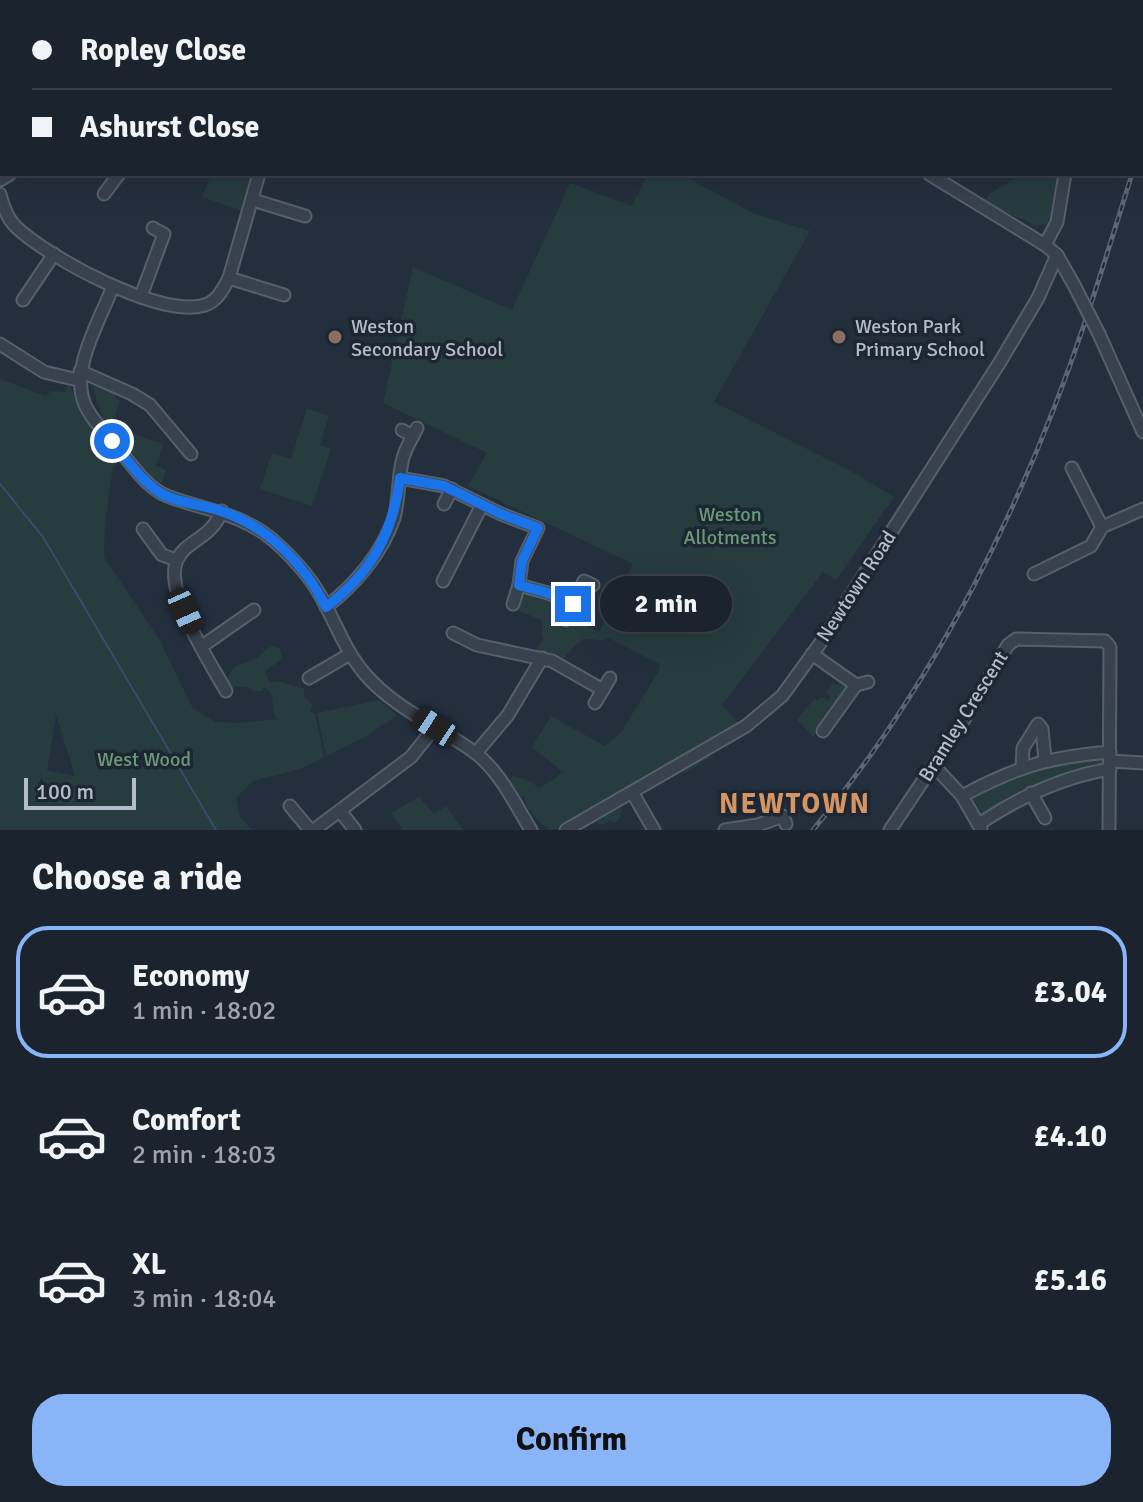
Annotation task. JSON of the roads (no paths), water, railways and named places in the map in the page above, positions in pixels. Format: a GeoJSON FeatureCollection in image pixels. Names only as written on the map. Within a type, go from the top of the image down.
{"type":"FeatureCollection","features":[{"type":"Feature","properties":{"kind":"street"},"geometry":{"type":"LineString","coordinates":[[104,194],[118,176]]}},
{"type":"Feature","properties":{"kind":"street"},"geometry":{"type":"LineString","coordinates":[[1,202],[16,227],[54,254],[113,286],[185,307],[204,305],[221,293],[229,278],[259,176]]}},
{"type":"Feature","properties":{"kind":"street"},"geometry":{"type":"LineString","coordinates":[[932,176],[1057,255],[1099,334],[1143,432]]}},
{"type":"Feature","properties":{"kind":"street"},"geometry":{"type":"LineString","coordinates":[[1045,245],[1057,222],[1065,176]]}},
{"type":"Feature","properties":{"kind":"street"},"geometry":{"type":"LineString","coordinates":[[253,200],[305,216]]}},
{"type":"Feature","properties":{"kind":"street"},"geometry":{"type":"LineString","coordinates":[[141,296],[164,234],[153,228]]}},
{"type":"Feature","properties":{"kind":"street"},"geometry":{"type":"LineString","coordinates":[[23,300],[54,254]]}},
{"type":"Feature","properties":{"kind":"street","name":"Newtown Road"},"geometry":{"type":"LineString","coordinates":[[574,828],[754,721],[782,696],[1001,359],[1038,298],[1057,255]]}},
{"type":"Feature","properties":{"kind":"street"},"geometry":{"type":"LineString","coordinates":[[229,278],[284,295]]}},
{"type":"Feature","properties":{"kind":"street"},"geometry":{"type":"LineString","coordinates":[[113,286],[79,375],[82,397],[96,422],[145,480],[163,494],[244,520],[293,559],[326,607],[350,654],[365,675],[385,693],[476,753],[496,775],[531,830]]}},
{"type":"Feature","properties":{"kind":"street"},"geometry":{"type":"LineString","coordinates":[[0,344],[44,372],[79,375],[132,394],[150,405],[191,454]]}},
{"type":"Feature","properties":{"kind":"street"},"geometry":{"type":"LineString","coordinates":[[326,607],[349,590],[363,562],[379,546],[393,520],[402,461],[411,431]]}},
{"type":"Feature","properties":{"kind":"street"},"geometry":{"type":"LineString","coordinates":[[1072,468],[1102,527]]}},
{"type":"Feature","properties":{"kind":"street"},"geometry":{"type":"LineString","coordinates":[[400,478],[436,483],[538,528],[522,561],[513,604]]}},
{"type":"Feature","properties":{"kind":"street"},"geometry":{"type":"LineString","coordinates":[[444,504],[452,489]]}},
{"type":"Feature","properties":{"kind":"street"},"geometry":{"type":"LineString","coordinates":[[443,581],[482,505]]}},
{"type":"Feature","properties":{"kind":"street"},"geometry":{"type":"LineString","coordinates":[[1039,571],[1091,546],[1102,527],[1143,509]]}},
{"type":"Feature","properties":{"kind":"street"},"geometry":{"type":"LineString","coordinates":[[222,511],[216,526],[177,560],[175,587],[201,647],[226,691]]}},
{"type":"Feature","properties":{"kind":"street"},"geometry":{"type":"LineString","coordinates":[[143,529],[162,555],[177,560]]}},
{"type":"Feature","properties":{"kind":"street"},"geometry":{"type":"LineString","coordinates":[[566,620],[584,581]]}},
{"type":"Feature","properties":{"kind":"street"},"geometry":{"type":"LineString","coordinates":[[519,585],[573,604]]}},
{"type":"Feature","properties":{"kind":"street"},"geometry":{"type":"LineString","coordinates":[[201,647],[254,610]]}},
{"type":"Feature","properties":{"kind":"street"},"geometry":{"type":"LineString","coordinates":[[453,633],[464,646],[542,658],[603,690]]}},
{"type":"Feature","properties":{"kind":"street","name":"Bramley Crescent"},"geometry":{"type":"LineString","coordinates":[[890,830],[934,766],[1008,645],[1016,639],[1108,643],[1111,649],[1109,830]]}},
{"type":"Feature","properties":{"kind":"street"},"geometry":{"type":"LineString","coordinates":[[309,678],[350,654]]}},
{"type":"Feature","properties":{"kind":"street"},"geometry":{"type":"LineString","coordinates":[[812,654],[862,684],[823,731]]}},
{"type":"Feature","properties":{"kind":"street"},"geometry":{"type":"LineString","coordinates":[[476,753],[508,715],[542,658]]}},
{"type":"Feature","properties":{"kind":"street"},"geometry":{"type":"LineString","coordinates":[[595,703],[610,678]]}},
{"type":"Feature","properties":{"kind":"street"},"geometry":{"type":"LineString","coordinates":[[1022,767],[1023,748],[1038,724],[1042,729],[1045,760]]}},
{"type":"Feature","properties":{"kind":"street"},"geometry":{"type":"LineString","coordinates":[[290,806],[312,830],[411,757],[435,727]]}},
{"type":"Feature","properties":{"kind":"street"},"geometry":{"type":"LineString","coordinates":[[962,796],[1022,767],[1045,760],[1143,763]]}},
{"type":"Feature","properties":{"kind":"street"},"geometry":{"type":"LineString","coordinates":[[934,766],[962,796],[980,827],[1031,793],[1110,761]]}},
{"type":"Feature","properties":{"kind":"street"},"geometry":{"type":"LineString","coordinates":[[632,792],[654,830]]}},
{"type":"Feature","properties":{"kind":"street"},"geometry":{"type":"LineString","coordinates":[[1031,793],[1045,818]]}},
{"type":"Feature","properties":{"kind":"street"},"geometry":{"type":"LineString","coordinates":[[340,811],[355,830]]}},
{"type":"Feature","properties":{"kind":"street"},"geometry":{"type":"LineString","coordinates":[[725,830],[752,827],[783,816],[786,824]]}},
{"type":"Feature","properties":{"kind":"waterway"},"geometry":{"type":"LineString","coordinates":[[0,484],[43,537],[216,830]]}},
{"type":"Feature","properties":{"kind":"railway"},"geometry":{"type":"LineString","coordinates":[[813,830],[858,773],[938,651],[1006,521],[1062,387],[1131,176]]}},
{"type":"Feature","properties":{"kind":"place","name":"Weston Secondary School"},"geometry":{"type":"Point","coordinates":[335,337]}},
{"type":"Feature","properties":{"kind":"place","name":"Weston Park Primary School"},"geometry":{"type":"Point","coordinates":[839,337]}},
{"type":"Feature","properties":{"kind":"district","name":"NEWTOWN"},"geometry":{"type":"Point","coordinates":[795,803]}},
{"type":"Feature","properties":{"kind":"park label","name":"Weston Allotments"},"geometry":{"type":"Point","coordinates":[730,526]}},
{"type":"Feature","properties":{"kind":"park label","name":"West Wood"},"geometry":{"type":"Point","coordinates":[144,759]}}]}
